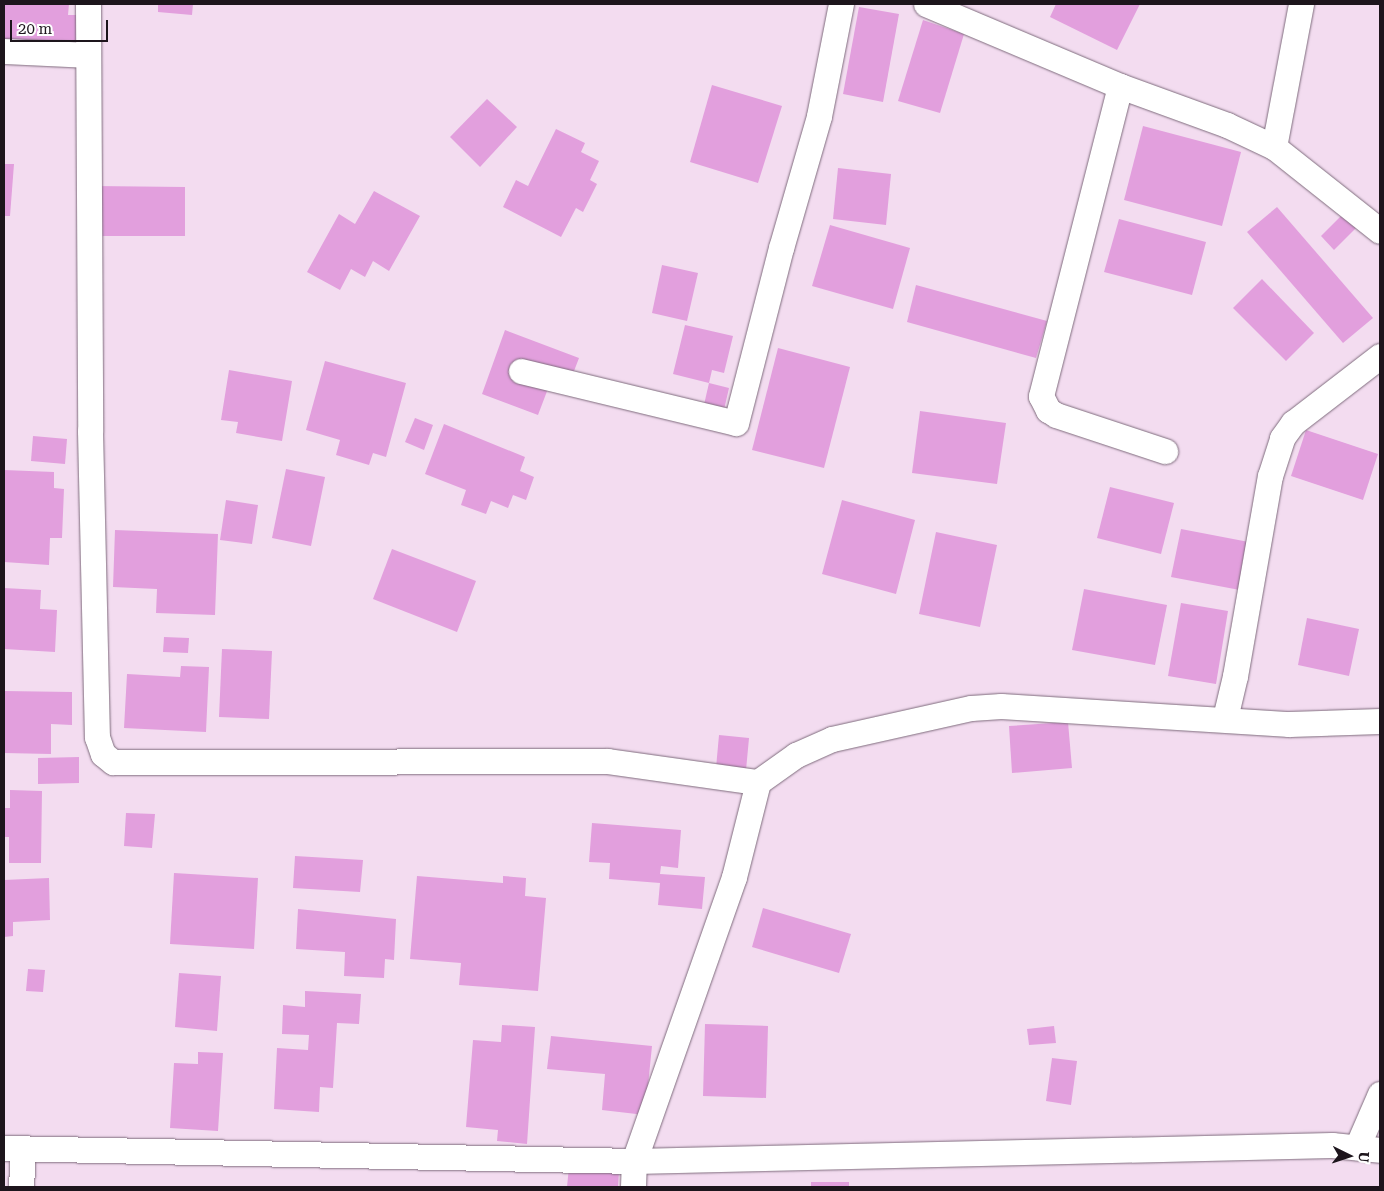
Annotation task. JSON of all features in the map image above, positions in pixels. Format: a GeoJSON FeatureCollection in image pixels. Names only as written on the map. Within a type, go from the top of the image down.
{"type":"FeatureCollection","features":[{"type":"Feature","properties":{"kind":"street"},"geometry":{"type":"LineString","coordinates":[[88,4],[90,451],[97,737],[103,754],[113,762],[608,761],[758,782]]}},
{"type":"Feature","properties":{"kind":"street"},"geometry":{"type":"LineString","coordinates":[[521,371],[736,423],[781,248],[819,116],[841,4]]}},
{"type":"Feature","properties":{"kind":"street"},"geometry":{"type":"LineString","coordinates":[[926,4],[1120,86],[1227,125],[1274,147],[1380,231]]}},
{"type":"Feature","properties":{"kind":"street"},"geometry":{"type":"LineString","coordinates":[[1274,147],[1301,4]]}},
{"type":"Feature","properties":{"kind":"street"},"geometry":{"type":"LineString","coordinates":[[4,51],[88,55]]}},
{"type":"Feature","properties":{"kind":"street"},"geometry":{"type":"LineString","coordinates":[[1120,86],[1041,396],[1048,410],[1056,415],[1165,451]]}},
{"type":"Feature","properties":{"kind":"street"},"geometry":{"type":"LineString","coordinates":[[1225,718],[1235,676],[1270,476],[1282,438],[1293,423],[1380,356]]}},
{"type":"Feature","properties":{"kind":"street"},"geometry":{"type":"LineString","coordinates":[[633,1187],[634,1161],[734,877],[758,782],[796,755],[832,739],[971,708],[1001,706],[1225,718],[1289,724],[1380,721]]}},
{"type":"Feature","properties":{"kind":"street"},"geometry":{"type":"LineString","coordinates":[[21,1187],[13,1148],[634,1161],[1369,1148],[1380,1094]]}},
{"type":"Feature","properties":{"kind":"building"},"geometry":{"type":"Polygon","coordinates":[[[4,4],[69,4],[68,15],[80,15],[80,45],[4,44],[4,4]]]}},
{"type":"Feature","properties":{"kind":"building"},"geometry":{"type":"Polygon","coordinates":[[[158,4],[193,4],[192,15],[158,12],[158,4]]]}},
{"type":"Feature","properties":{"kind":"building"},"geometry":{"type":"Polygon","coordinates":[[[1056,4],[1140,4],[1117,50],[1050,17],[1056,4]]]}},
{"type":"Feature","properties":{"kind":"building"},"geometry":{"type":"Polygon","coordinates":[[[859,7],[899,14],[883,102],[843,94],[859,7]]]}},
{"type":"Feature","properties":{"kind":"building"},"geometry":{"type":"Polygon","coordinates":[[[923,20],[964,34],[940,113],[898,101],[923,20]]]}},
{"type":"Feature","properties":{"kind":"building"},"geometry":{"type":"Polygon","coordinates":[[[712,85],[782,106],[758,183],[690,162],[712,85]]]}},
{"type":"Feature","properties":{"kind":"building"},"geometry":{"type":"Polygon","coordinates":[[[487,99],[517,127],[480,167],[450,137],[487,99]]]}},
{"type":"Feature","properties":{"kind":"building"},"geometry":{"type":"Polygon","coordinates":[[[1143,126],[1241,152],[1222,226],[1124,200],[1143,126]]]}},
{"type":"Feature","properties":{"kind":"building"},"geometry":{"type":"Polygon","coordinates":[[[556,129],[585,143],[581,152],[599,161],[590,180],[597,184],[583,212],[576,208],[561,237],[503,207],[516,180],[528,186],[556,129]]]}},
{"type":"Feature","properties":{"kind":"building"},"geometry":{"type":"Polygon","coordinates":[[[4,164],[14,164],[10,216],[4,216],[4,164]]]}},
{"type":"Feature","properties":{"kind":"building"},"geometry":{"type":"Polygon","coordinates":[[[838,168],[891,174],[886,225],[833,219],[838,168]]]}},
{"type":"Feature","properties":{"kind":"building"},"geometry":{"type":"Polygon","coordinates":[[[94,186],[185,187],[185,236],[93,236],[94,186]]]}},
{"type":"Feature","properties":{"kind":"building"},"geometry":{"type":"Polygon","coordinates":[[[374,191],[420,216],[389,271],[373,261],[365,277],[351,269],[340,290],[307,272],[339,214],[355,224],[374,191]]]}},
{"type":"Feature","properties":{"kind":"building"},"geometry":{"type":"Polygon","coordinates":[[[1277,207],[1373,318],[1343,343],[1247,232],[1277,207]]]}},
{"type":"Feature","properties":{"kind":"building"},"geometry":{"type":"Polygon","coordinates":[[[1343,214],[1356,228],[1334,250],[1321,236],[1343,214]]]}},
{"type":"Feature","properties":{"kind":"building"},"geometry":{"type":"Polygon","coordinates":[[[1119,219],[1206,242],[1192,295],[1104,272],[1119,219]]]}},
{"type":"Feature","properties":{"kind":"building"},"geometry":{"type":"Polygon","coordinates":[[[830,225],[910,248],[893,309],[812,286],[830,225]]]}},
{"type":"Feature","properties":{"kind":"building"},"geometry":{"type":"Polygon","coordinates":[[[662,265],[698,273],[687,321],[652,313],[662,265]]]}},
{"type":"Feature","properties":{"kind":"building"},"geometry":{"type":"Polygon","coordinates":[[[1262,279],[1314,333],[1286,361],[1233,308],[1262,279]]]}},
{"type":"Feature","properties":{"kind":"building"},"geometry":{"type":"Polygon","coordinates":[[[916,285],[1047,321],[1036,358],[907,322],[916,285]]]}},
{"type":"Feature","properties":{"kind":"building"},"geometry":{"type":"Polygon","coordinates":[[[685,325],[733,336],[724,373],[712,370],[709,383],[673,374],[685,325]]]}},
{"type":"Feature","properties":{"kind":"building"},"geometry":{"type":"Polygon","coordinates":[[[505,330],[579,358],[566,392],[549,386],[538,415],[482,394],[505,330]]]}},
{"type":"Feature","properties":{"kind":"building"},"geometry":{"type":"Polygon","coordinates":[[[778,348],[850,367],[824,468],[752,450],[778,348]]]}},
{"type":"Feature","properties":{"kind":"building"},"geometry":{"type":"Polygon","coordinates":[[[325,361],[406,383],[386,457],[373,453],[369,465],[336,455],[340,440],[306,430],[325,361]]]}},
{"type":"Feature","properties":{"kind":"building"},"geometry":{"type":"Polygon","coordinates":[[[229,370],[292,381],[282,441],[236,433],[238,422],[221,420],[229,370]]]}},
{"type":"Feature","properties":{"kind":"building"},"geometry":{"type":"Polygon","coordinates":[[[709,383],[729,388],[723,414],[703,409],[709,383]]]}},
{"type":"Feature","properties":{"kind":"building"},"geometry":{"type":"Polygon","coordinates":[[[920,411],[1006,423],[997,484],[912,473],[920,411]]]}},
{"type":"Feature","properties":{"kind":"building"},"geometry":{"type":"Polygon","coordinates":[[[415,418],[433,425],[424,450],[405,442],[415,418]]]}},
{"type":"Feature","properties":{"kind":"building"},"geometry":{"type":"Polygon","coordinates":[[[444,424],[525,457],[520,471],[534,477],[526,500],[513,495],[508,508],[491,501],[486,514],[461,505],[466,490],[425,474],[444,424]]]}},
{"type":"Feature","properties":{"kind":"building"},"geometry":{"type":"Polygon","coordinates":[[[1306,430],[1378,454],[1363,500],[1291,476],[1306,430]]]}},
{"type":"Feature","properties":{"kind":"building"},"geometry":{"type":"Polygon","coordinates":[[[33,436],[67,439],[65,464],[31,461],[33,436]]]}},
{"type":"Feature","properties":{"kind":"building"},"geometry":{"type":"Polygon","coordinates":[[[286,469],[325,477],[311,546],[272,538],[286,469]]]}},
{"type":"Feature","properties":{"kind":"building"},"geometry":{"type":"Polygon","coordinates":[[[4,470],[54,472],[54,488],[64,489],[62,538],[50,538],[49,565],[4,562],[4,470]]]}},
{"type":"Feature","properties":{"kind":"building"},"geometry":{"type":"Polygon","coordinates":[[[1110,487],[1174,503],[1161,554],[1097,538],[1110,487]]]}},
{"type":"Feature","properties":{"kind":"building"},"geometry":{"type":"Polygon","coordinates":[[[226,500],[258,505],[252,544],[220,540],[226,500]]]}},
{"type":"Feature","properties":{"kind":"building"},"geometry":{"type":"Polygon","coordinates":[[[842,500],[915,520],[896,594],[822,574],[842,500]]]}},
{"type":"Feature","properties":{"kind":"building"},"geometry":{"type":"Polygon","coordinates":[[[1181,529],[1254,543],[1245,591],[1171,577],[1181,529]]]}},
{"type":"Feature","properties":{"kind":"building"},"geometry":{"type":"Polygon","coordinates":[[[115,530],[218,534],[215,615],[156,613],[157,589],[113,587],[115,530]]]}},
{"type":"Feature","properties":{"kind":"building"},"geometry":{"type":"Polygon","coordinates":[[[936,532],[997,545],[980,627],[919,614],[936,532]]]}},
{"type":"Feature","properties":{"kind":"building"},"geometry":{"type":"Polygon","coordinates":[[[392,549],[476,581],[457,632],[373,599],[392,549]]]}},
{"type":"Feature","properties":{"kind":"building"},"geometry":{"type":"Polygon","coordinates":[[[4,588],[41,590],[40,609],[57,610],[55,652],[4,649],[4,588]]]}},
{"type":"Feature","properties":{"kind":"building"},"geometry":{"type":"Polygon","coordinates":[[[1084,589],[1167,605],[1155,665],[1072,650],[1084,589]]]}},
{"type":"Feature","properties":{"kind":"building"},"geometry":{"type":"Polygon","coordinates":[[[1181,603],[1228,611],[1216,684],[1168,676],[1181,603]]]}},
{"type":"Feature","properties":{"kind":"building"},"geometry":{"type":"Polygon","coordinates":[[[1307,618],[1359,629],[1349,676],[1298,665],[1307,618]]]}},
{"type":"Feature","properties":{"kind":"building"},"geometry":{"type":"Polygon","coordinates":[[[164,637],[189,638],[188,653],[163,652],[164,637]]]}},
{"type":"Feature","properties":{"kind":"building"},"geometry":{"type":"Polygon","coordinates":[[[222,649],[272,651],[269,719],[219,717],[222,649]]]}},
{"type":"Feature","properties":{"kind":"building"},"geometry":{"type":"Polygon","coordinates":[[[181,666],[209,667],[206,732],[124,728],[127,674],[180,677],[181,666]]]}},
{"type":"Feature","properties":{"kind":"building"},"geometry":{"type":"Polygon","coordinates":[[[4,691],[72,692],[72,725],[51,724],[51,754],[4,753],[4,691]]]}},
{"type":"Feature","properties":{"kind":"building"},"geometry":{"type":"Polygon","coordinates":[[[1068,722],[1072,768],[1012,773],[1009,726],[1068,722]]]}},
{"type":"Feature","properties":{"kind":"building"},"geometry":{"type":"Polygon","coordinates":[[[719,735],[749,738],[746,770],[716,768],[719,735]]]}},
{"type":"Feature","properties":{"kind":"building"},"geometry":{"type":"Polygon","coordinates":[[[79,757],[79,783],[38,784],[38,758],[79,757]]]}},
{"type":"Feature","properties":{"kind":"building"},"geometry":{"type":"Polygon","coordinates":[[[10,790],[42,791],[41,863],[9,863],[9,837],[4,837],[4,808],[10,808],[10,790]]]}},
{"type":"Feature","properties":{"kind":"building"},"geometry":{"type":"Polygon","coordinates":[[[126,813],[155,814],[152,848],[124,846],[126,813]]]}},
{"type":"Feature","properties":{"kind":"building"},"geometry":{"type":"Polygon","coordinates":[[[592,823],[681,830],[678,868],[661,866],[660,874],[705,877],[702,909],[658,905],[660,883],[609,879],[610,863],[589,862],[592,823]]]}},
{"type":"Feature","properties":{"kind":"building"},"geometry":{"type":"Polygon","coordinates":[[[295,856],[363,860],[360,892],[293,888],[295,856]]]}},
{"type":"Feature","properties":{"kind":"building"},"geometry":{"type":"Polygon","coordinates":[[[174,873],[258,878],[254,949],[170,944],[174,873]]]}},
{"type":"Feature","properties":{"kind":"building"},"geometry":{"type":"Polygon","coordinates":[[[417,876],[503,883],[503,876],[526,878],[525,896],[546,898],[538,991],[459,985],[461,963],[410,959],[417,876]]]}},
{"type":"Feature","properties":{"kind":"building"},"geometry":{"type":"Polygon","coordinates":[[[49,878],[50,920],[13,922],[13,936],[4,937],[4,880],[49,878]]]}},
{"type":"Feature","properties":{"kind":"building"},"geometry":{"type":"Polygon","coordinates":[[[763,908],[851,934],[839,973],[752,947],[763,908]]]}},
{"type":"Feature","properties":{"kind":"building"},"geometry":{"type":"Polygon","coordinates":[[[298,909],[396,919],[394,960],[385,959],[384,978],[344,976],[345,952],[296,949],[298,909]]]}},
{"type":"Feature","properties":{"kind":"building"},"geometry":{"type":"Polygon","coordinates":[[[28,969],[45,970],[43,992],[26,991],[28,969]]]}},
{"type":"Feature","properties":{"kind":"building"},"geometry":{"type":"Polygon","coordinates":[[[179,973],[221,976],[217,1031],[175,1027],[179,973]]]}},
{"type":"Feature","properties":{"kind":"building"},"geometry":{"type":"Polygon","coordinates":[[[305,991],[361,994],[359,1024],[337,1023],[333,1088],[320,1087],[319,1112],[274,1109],[277,1048],[308,1050],[309,1035],[282,1034],[283,1005],[305,1007],[305,991]]]}},
{"type":"Feature","properties":{"kind":"building"},"geometry":{"type":"Polygon","coordinates":[[[705,1024],[768,1026],[766,1098],[703,1096],[705,1024]]]}},
{"type":"Feature","properties":{"kind":"building"},"geometry":{"type":"Polygon","coordinates":[[[502,1025],[535,1027],[527,1144],[497,1141],[498,1130],[466,1127],[473,1040],[501,1042],[502,1025]]]}},
{"type":"Feature","properties":{"kind":"building"},"geometry":{"type":"Polygon","coordinates":[[[1054,1026],[1056,1043],[1029,1045],[1027,1029],[1054,1026]]]}},
{"type":"Feature","properties":{"kind":"building"},"geometry":{"type":"Polygon","coordinates":[[[551,1036],[652,1046],[645,1115],[602,1110],[605,1074],[547,1069],[551,1036]]]}},
{"type":"Feature","properties":{"kind":"building"},"geometry":{"type":"Polygon","coordinates":[[[198,1052],[223,1053],[218,1131],[170,1128],[174,1063],[198,1064],[198,1052]]]}},
{"type":"Feature","properties":{"kind":"building"},"geometry":{"type":"Polygon","coordinates":[[[1052,1058],[1077,1061],[1071,1105],[1046,1101],[1052,1058]]]}},
{"type":"Feature","properties":{"kind":"building"},"geometry":{"type":"Polygon","coordinates":[[[569,1167],[619,1171],[618,1187],[567,1187],[569,1167]]]}},
{"type":"Feature","properties":{"kind":"building"},"geometry":{"type":"Polygon","coordinates":[[[811,1182],[849,1182],[849,1187],[811,1187],[811,1182]]]}}]}
